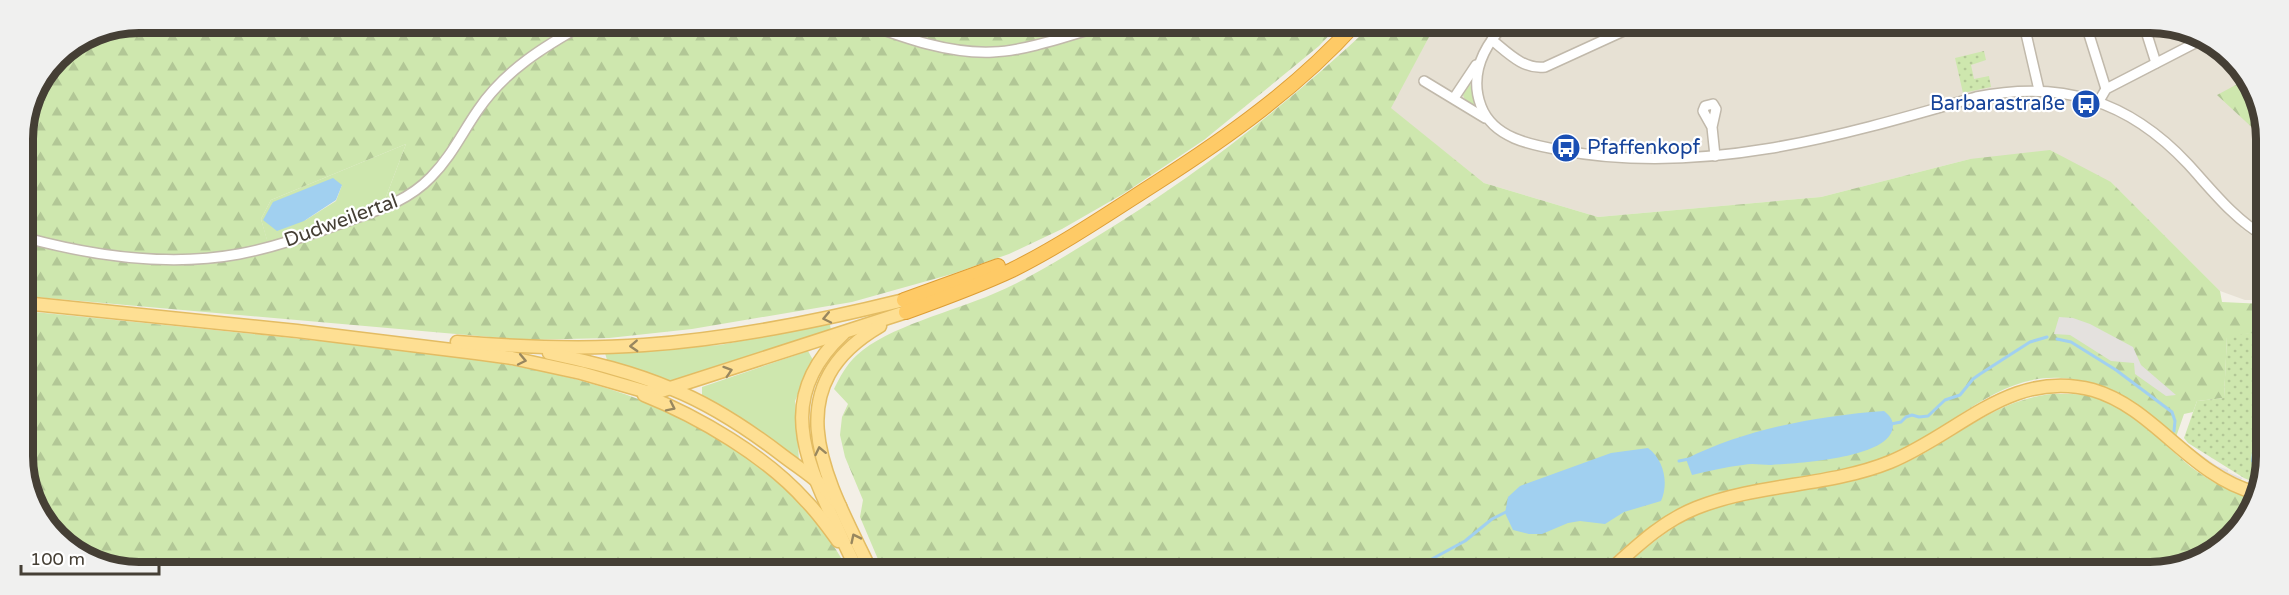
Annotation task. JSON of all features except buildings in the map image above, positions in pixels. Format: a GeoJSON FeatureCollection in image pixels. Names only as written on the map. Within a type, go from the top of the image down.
{"type":"FeatureCollection","features":[{"type":"Feature","properties":{"kind":"highway"},"geometry":{"type":"LineString","coordinates":[[905,306],[1075,234],[1207,150],[1260,112],[1345,33]]}},
{"type":"Feature","properties":{"kind":"main road"},"geometry":{"type":"LineString","coordinates":[[33,304],[297,331],[512,358],[581,373],[647,392],[673,389],[846,332]]}},
{"type":"Feature","properties":{"kind":"main road"},"geometry":{"type":"LineString","coordinates":[[854,562],[814,476],[806,452],[802,427],[804,399],[810,378],[832,344],[877,312],[905,306]]}},
{"type":"Feature","properties":{"kind":"main road"},"geometry":{"type":"LineString","coordinates":[[297,331],[525,347],[643,346],[703,340],[905,306]]}},
{"type":"Feature","properties":{"kind":"main road"},"geometry":{"type":"LineString","coordinates":[[867,562],[823,465],[816,417],[822,389],[835,364],[866,334],[905,306]]}},
{"type":"Feature","properties":{"kind":"main road"},"geometry":{"type":"LineString","coordinates":[[525,347],[587,361],[673,389],[716,410],[753,432],[814,476],[840,506]]}},
{"type":"Feature","properties":{"kind":"main road"},"geometry":{"type":"LineString","coordinates":[[618,384],[695,418],[757,458],[805,499],[853,562]]}},
{"type":"Feature","properties":{"kind":"main road"},"geometry":{"type":"LineString","coordinates":[[1619,562],[1650,534],[1695,508],[1736,495],[1870,469],[1911,453],[2009,395],[2028,389],[2074,387],[2093,390],[2116,399],[2134,409],[2176,446],[2214,473],[2250,490]]}},
{"type":"Feature","properties":{"kind":"street","name":"Dudweilertal"},"geometry":{"type":"LineString","coordinates":[[33,239],[112,256],[210,258],[278,245],[385,208],[404,199],[432,177],[452,153],[478,109],[498,84],[522,63],[570,33]]}},
{"type":"Feature","properties":{"kind":"street"},"geometry":{"type":"LineString","coordinates":[[890,33],[906,39],[953,49],[994,52],[1024,47],[1076,33]]}},
{"type":"Feature","properties":{"kind":"street"},"geometry":{"type":"LineString","coordinates":[[1454,98],[1498,33]]}},
{"type":"Feature","properties":{"kind":"street"},"geometry":{"type":"LineString","coordinates":[[1492,40],[1528,67],[1537,68],[1545,67],[1619,33]]}},
{"type":"Feature","properties":{"kind":"street"},"geometry":{"type":"LineString","coordinates":[[2026,33],[2039,90]]}},
{"type":"Feature","properties":{"kind":"street"},"geometry":{"type":"LineString","coordinates":[[2089,33],[2106,88]]}},
{"type":"Feature","properties":{"kind":"street"},"geometry":{"type":"LineString","coordinates":[[2147,33],[2156,63]]}},
{"type":"Feature","properties":{"kind":"street"},"geometry":{"type":"LineString","coordinates":[[2098,101],[2106,88],[2195,43]]}},
{"type":"Feature","properties":{"kind":"street"},"geometry":{"type":"LineString","coordinates":[[1479,60],[1475,77],[1477,95],[1482,110],[1492,123]]}},
{"type":"Feature","properties":{"kind":"street"},"geometry":{"type":"LineString","coordinates":[[1424,81],[1454,98],[1515,140],[1585,155],[1619,159],[1715,156],[1826,138],[1976,97],[2039,90],[2098,101],[2136,120],[2155,132],[2228,207],[2256,227]]}},
{"type":"Feature","properties":{"kind":"street"},"geometry":{"type":"LineString","coordinates":[[1712,127],[1715,156]]}},
{"type":"Feature","properties":{"kind":"shaded area"},"geometry":{"type":"Polygon","coordinates":[[[1431,33],[2157,33],[2171,35],[2191,41],[2215,55],[2238,80],[2250,105],[2256,132],[2256,221],[2249,220],[2241,228],[2256,238],[2256,300],[2245,300],[2220,291],[2111,182],[1970,159],[1821,197],[1598,217],[1484,183],[1390,108],[1431,33]]]}},
{"type":"Feature","properties":{"kind":"shaded area"},"geometry":{"type":"Polygon","coordinates":[[[2059,317],[2073,318],[2090,324],[2133,347],[2141,365],[2176,395],[2166,396],[2135,374],[2134,363],[2111,361],[2070,335],[2054,334],[2059,317]]]}},
{"type":"Feature","properties":{"kind":"shaded area"},"geometry":{"type":"Polygon","coordinates":[[[2190,447],[2217,466],[2242,478],[2238,486],[2185,454],[2190,447]]]}},
{"type":"Feature","properties":{"kind":"green space"},"geometry":{"type":"Polygon","coordinates":[[[139,33],[1331,33],[1319,46],[1204,140],[1123,194],[1062,229],[1009,254],[952,274],[852,302],[692,329],[609,338],[523,340],[33,297],[33,132],[44,92],[64,64],[86,47],[111,37],[139,33]],[[406,144],[271,200],[261,219],[268,243],[384,202],[406,144]]]}},
{"type":"Feature","properties":{"kind":"green space"},"geometry":{"type":"Polygon","coordinates":[[[1363,33],[1431,33],[1391,108],[1484,183],[1598,217],[1821,197],[1970,159],[2050,150],[2111,182],[2220,291],[2222,302],[2256,304],[2256,332],[2227,337],[2224,398],[2197,401],[2193,412],[2184,414],[2176,437],[2138,406],[2109,390],[2079,380],[2038,379],[2015,385],[1992,395],[1929,435],[1886,457],[1862,465],[1740,488],[1692,503],[1654,524],[1608,562],[879,562],[860,517],[863,500],[845,457],[840,435],[842,417],[848,404],[834,389],[853,359],[885,336],[1020,282],[1133,214],[1240,138],[1363,33]]]}},
{"type":"Feature","properties":{"kind":"green space"},"geometry":{"type":"Polygon","coordinates":[[[1984,51],[1986,60],[1971,65],[1974,79],[1989,76],[1991,87],[1963,93],[1955,58],[1984,51]]]}},
{"type":"Feature","properties":{"kind":"green space"},"geometry":{"type":"Polygon","coordinates":[[[1470,83],[1474,106],[1465,100],[1463,95],[1470,83]]]}},
{"type":"Feature","properties":{"kind":"green space"},"geometry":{"type":"Polygon","coordinates":[[[2240,83],[2250,105],[2256,131],[2217,95],[2240,83]]]}},
{"type":"Feature","properties":{"kind":"green space"},"geometry":{"type":"Polygon","coordinates":[[[406,144],[384,202],[268,244],[261,219],[271,200],[406,144]],[[342,185],[304,221],[336,201],[342,185]]]}},
{"type":"Feature","properties":{"kind":"green space"},"geometry":{"type":"Polygon","coordinates":[[[33,312],[454,356],[568,377],[622,393],[675,415],[725,442],[796,498],[825,533],[843,562],[132,562],[118,560],[92,551],[69,536],[55,521],[41,497],[33,463],[33,312]]]}},
{"type":"Feature","properties":{"kind":"green space"},"geometry":{"type":"Polygon","coordinates":[[[830,324],[831,331],[671,382],[607,360],[605,353],[720,345],[830,324]]]}},
{"type":"Feature","properties":{"kind":"green space"},"geometry":{"type":"Polygon","coordinates":[[[2256,332],[2256,463],[2253,482],[2188,443],[2184,438],[2197,401],[2224,398],[2227,336],[2256,332]]]}},
{"type":"Feature","properties":{"kind":"green space"},"geometry":{"type":"Polygon","coordinates":[[[808,351],[813,360],[795,401],[799,461],[702,398],[702,387],[808,351]]]}},
{"type":"Feature","properties":{"kind":"green space"},"geometry":{"type":"Polygon","coordinates":[[[2051,394],[2072,394],[2107,402],[2145,427],[2198,472],[2220,486],[2248,497],[2230,526],[2209,544],[2191,554],[2157,562],[1630,562],[1665,533],[1696,515],[1743,499],[1843,482],[1891,469],[1912,460],[1988,415],[2028,398],[2051,394]]]}},
{"type":"Feature","properties":{"kind":"water"},"geometry":{"type":"Polygon","coordinates":[[[333,178],[342,185],[336,200],[304,221],[277,231],[263,220],[273,202],[333,178]]]}},
{"type":"Feature","properties":{"kind":"water"},"geometry":{"type":"Polygon","coordinates":[[[1884,411],[1892,422],[1892,431],[1885,440],[1873,448],[1856,454],[1799,463],[1746,464],[1692,475],[1686,459],[1757,432],[1807,420],[1884,411]]]}},
{"type":"Feature","properties":{"kind":"water"},"geometry":{"type":"Polygon","coordinates":[[[2254,433],[2256,433],[2256,462],[2251,462],[2254,433]]]}},
{"type":"Feature","properties":{"kind":"water"},"geometry":{"type":"Polygon","coordinates":[[[1648,448],[1658,459],[1664,472],[1665,487],[1661,501],[1624,512],[1605,524],[1580,521],[1568,523],[1542,534],[1513,530],[1505,513],[1508,497],[1520,486],[1611,453],[1648,448]]]}},
{"type":"Feature","properties":{"kind":"waterway"},"geometry":{"type":"LineString","coordinates":[[1891,424],[1901,422],[1912,415],[1928,416],[1945,400],[1960,395],[1980,374],[2030,342],[2047,337]]}},
{"type":"Feature","properties":{"kind":"waterway"},"geometry":{"type":"LineString","coordinates":[[2057,339],[2071,342],[2116,370],[2172,412],[2175,421],[2174,431]]}},
{"type":"Feature","properties":{"kind":"waterway"},"geometry":{"type":"LineString","coordinates":[[1679,461],[1689,459]]}},
{"type":"Feature","properties":{"kind":"waterway"},"geometry":{"type":"LineString","coordinates":[[1426,562],[1465,541],[1492,519],[1506,512]]}},
{"type":"Feature","properties":{"kind":"place","name":"Barbarastraße"},"geometry":{"type":"Point","coordinates":[2086,104]}},
{"type":"Feature","properties":{"kind":"place","name":"Pfaffenkopf"},"geometry":{"type":"Point","coordinates":[1566,148]}}]}
